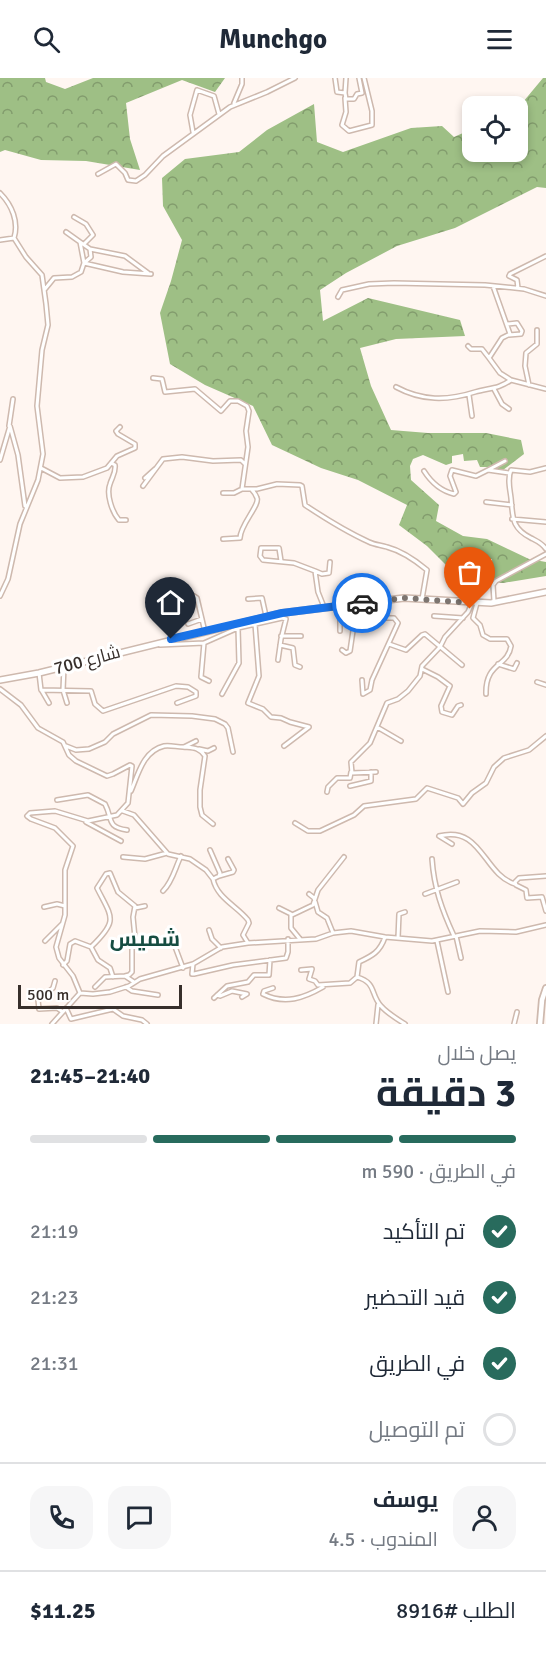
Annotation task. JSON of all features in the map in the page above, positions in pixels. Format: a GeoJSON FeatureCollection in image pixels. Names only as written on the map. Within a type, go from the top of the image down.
{"type":"FeatureCollection","features":[{"type":"Feature","properties":{"kind":"main road","name":"شارع 700"},"geometry":{"type":"LineString","coordinates":[[0,680],[64,667],[266,616],[404,598],[494,603],[546,591]]}},
{"type":"Feature","properties":{"kind":"street"},"geometry":{"type":"LineString","coordinates":[[234,105],[242,78]]}},
{"type":"Feature","properties":{"kind":"street"},"geometry":{"type":"LineString","coordinates":[[132,185],[158,160],[219,114],[295,78]]}},
{"type":"Feature","properties":{"kind":"street"},"geometry":{"type":"LineString","coordinates":[[335,78],[337,93],[345,93]]}},
{"type":"Feature","properties":{"kind":"street"},"geometry":{"type":"LineString","coordinates":[[346,78],[346,112],[342,125],[349,131],[372,125],[372,111],[364,78]]}},
{"type":"Feature","properties":{"kind":"street"},"geometry":{"type":"LineString","coordinates":[[345,98],[354,99],[357,94],[362,93],[359,78]]}},
{"type":"Feature","properties":{"kind":"street"},"geometry":{"type":"LineString","coordinates":[[193,132],[190,115],[197,90],[214,96],[219,114]]}},
{"type":"Feature","properties":{"kind":"street"},"geometry":{"type":"LineString","coordinates":[[98,174],[116,164],[126,174],[128,180],[136,181]]}},
{"type":"Feature","properties":{"kind":"street"},"geometry":{"type":"LineString","coordinates":[[0,193],[7,200],[16,220],[14,238],[26,257],[42,275],[49,320],[42,351],[37,406],[43,446],[41,468],[25,507],[8,579],[0,596]]}},
{"type":"Feature","properties":{"kind":"street"},"geometry":{"type":"LineString","coordinates":[[74,217],[86,224],[93,235],[82,243]]}},
{"type":"Feature","properties":{"kind":"street"},"geometry":{"type":"LineString","coordinates":[[66,232],[90,249],[125,256],[152,274],[123,272],[84,263]]}},
{"type":"Feature","properties":{"kind":"street"},"geometry":{"type":"LineString","coordinates":[[0,240],[14,238]]}},
{"type":"Feature","properties":{"kind":"street"},"geometry":{"type":"LineString","coordinates":[[45,291],[54,278],[72,277],[81,272],[84,263],[82,243]]}},
{"type":"Feature","properties":{"kind":"street"},"geometry":{"type":"LineString","coordinates":[[84,263],[91,257],[90,249]]}},
{"type":"Feature","properties":{"kind":"street"},"geometry":{"type":"LineString","coordinates":[[518,288],[517,280],[509,276],[510,274],[546,256]]}},
{"type":"Feature","properties":{"kind":"street"},"geometry":{"type":"LineString","coordinates":[[338,297],[342,290],[369,284],[493,286],[518,288],[546,296]]}},
{"type":"Feature","properties":{"kind":"street"},"geometry":{"type":"LineString","coordinates":[[493,286],[509,335]]}},
{"type":"Feature","properties":{"kind":"street"},"geometry":{"type":"LineString","coordinates":[[489,358],[502,338],[521,334],[518,323],[507,324]]}},
{"type":"Feature","properties":{"kind":"street"},"geometry":{"type":"LineString","coordinates":[[529,385],[525,359],[527,351],[537,344],[537,330]]}},
{"type":"Feature","properties":{"kind":"street"},"geometry":{"type":"LineString","coordinates":[[468,346],[471,349],[482,349],[500,373],[511,380],[546,389]]}},
{"type":"Feature","properties":{"kind":"street"},"geometry":{"type":"LineString","coordinates":[[153,378],[162,380],[165,392],[195,389],[221,411],[230,401],[238,401],[246,406],[249,411],[246,431],[248,447],[242,489]]}},
{"type":"Feature","properties":{"kind":"street"},"geometry":{"type":"LineString","coordinates":[[396,387],[411,395],[428,399],[469,395],[494,388],[511,380]]}},
{"type":"Feature","properties":{"kind":"street"},"geometry":{"type":"LineString","coordinates":[[494,388],[502,404],[509,409]]}},
{"type":"Feature","properties":{"kind":"street"},"geometry":{"type":"LineString","coordinates":[[469,395],[472,416]]}},
{"type":"Feature","properties":{"kind":"street"},"geometry":{"type":"LineString","coordinates":[[0,460],[13,399]]}},
{"type":"Feature","properties":{"kind":"street"},"geometry":{"type":"LineString","coordinates":[[9,426],[12,428],[18,455],[25,507]]}},
{"type":"Feature","properties":{"kind":"street"},"geometry":{"type":"LineString","coordinates":[[41,468],[60,478],[82,477],[107,468],[117,456],[133,450],[136,446],[116,432],[120,427]]}},
{"type":"Feature","properties":{"kind":"street"},"geometry":{"type":"LineString","coordinates":[[143,486],[163,459],[182,457],[213,461],[242,460],[245,465]]}},
{"type":"Feature","properties":{"kind":"street"},"geometry":{"type":"LineString","coordinates":[[424,471],[446,492],[454,494],[456,492],[450,476],[452,470],[476,476],[505,460]]}},
{"type":"Feature","properties":{"kind":"street"},"geometry":{"type":"LineString","coordinates":[[111,463],[115,465],[115,472],[108,486],[111,506],[119,520],[126,520]]}},
{"type":"Feature","properties":{"kind":"street"},"geometry":{"type":"LineString","coordinates":[[145,478],[156,468]]}},
{"type":"Feature","properties":{"kind":"street"},"geometry":{"type":"LineString","coordinates":[[488,470],[530,472],[546,468]]}},
{"type":"Feature","properties":{"kind":"street"},"geometry":{"type":"LineString","coordinates":[[510,472],[514,524],[546,549]]}},
{"type":"Feature","properties":{"kind":"street"},"geometry":{"type":"LineString","coordinates":[[223,493],[234,493],[242,489],[277,484],[302,486],[305,505],[337,526],[371,544],[387,547],[409,556],[427,570],[422,599]]}},
{"type":"Feature","properties":{"kind":"street"},"geometry":{"type":"LineString","coordinates":[[223,539],[240,538],[245,520],[258,503],[258,498],[252,489]]}},
{"type":"Feature","properties":{"kind":"street"},"geometry":{"type":"LineString","coordinates":[[486,502],[512,505]]}},
{"type":"Feature","properties":{"kind":"street"},"geometry":{"type":"LineString","coordinates":[[512,519],[546,522]]}},
{"type":"Feature","properties":{"kind":"street"},"geometry":{"type":"LineString","coordinates":[[281,561],[279,548],[261,548],[262,559],[294,563],[322,574],[329,573],[330,562]]}},
{"type":"Feature","properties":{"kind":"street"},"geometry":{"type":"LineString","coordinates":[[494,603],[493,585],[496,581],[546,554]]}},
{"type":"Feature","properties":{"kind":"street"},"geometry":{"type":"LineString","coordinates":[[315,571],[318,592],[325,609]]}},
{"type":"Feature","properties":{"kind":"street"},"geometry":{"type":"LineString","coordinates":[[342,650],[348,652],[350,649],[361,576]]}},
{"type":"Feature","properties":{"kind":"street"},"geometry":{"type":"LineString","coordinates":[[194,596],[197,598],[205,632]]}},
{"type":"Feature","properties":{"kind":"street"},"geometry":{"type":"LineString","coordinates":[[249,599],[262,598],[266,616]]}},
{"type":"Feature","properties":{"kind":"street"},"geometry":{"type":"LineString","coordinates":[[327,792],[328,787],[338,778],[350,778],[351,762],[370,743],[387,703],[398,699],[408,691],[420,676],[423,664],[475,603]]}},
{"type":"Feature","properties":{"kind":"street"},"geometry":{"type":"LineString","coordinates":[[475,603],[472,617],[480,625],[483,635],[490,639],[507,639],[512,646],[507,656],[498,663],[487,678],[486,694]]}},
{"type":"Feature","properties":{"kind":"street"},"geometry":{"type":"LineString","coordinates":[[340,607],[340,631]]}},
{"type":"Feature","properties":{"kind":"street"},"geometry":{"type":"LineString","coordinates":[[153,644],[171,646],[204,643],[238,628],[282,615],[286,620],[278,660]]}},
{"type":"Feature","properties":{"kind":"street"},"geometry":{"type":"LineString","coordinates":[[434,616],[463,618]]}},
{"type":"Feature","properties":{"kind":"street"},"geometry":{"type":"LineString","coordinates":[[362,680],[361,693],[363,694],[370,690],[397,621],[394,618],[378,618]]}},
{"type":"Feature","properties":{"kind":"street"},"geometry":{"type":"LineString","coordinates":[[188,624],[202,619]]}},
{"type":"Feature","properties":{"kind":"street"},"geometry":{"type":"LineString","coordinates":[[255,624],[259,675],[248,703],[263,709],[271,717],[309,726],[284,746]]}},
{"type":"Feature","properties":{"kind":"street"},"geometry":{"type":"LineString","coordinates":[[222,694],[239,663],[238,628]]}},
{"type":"Feature","properties":{"kind":"street"},"geometry":{"type":"LineString","coordinates":[[389,644],[406,651],[424,634],[462,665]]}},
{"type":"Feature","properties":{"kind":"street"},"geometry":{"type":"LineString","coordinates":[[281,636],[301,636]]}},
{"type":"Feature","properties":{"kind":"street"},"geometry":{"type":"LineString","coordinates":[[204,643],[201,678],[209,681]]}},
{"type":"Feature","properties":{"kind":"street"},"geometry":{"type":"LineString","coordinates":[[280,645],[293,648],[295,665],[300,667]]}},
{"type":"Feature","properties":{"kind":"street"},"geometry":{"type":"LineString","coordinates":[[498,663],[513,669],[517,663]]}},
{"type":"Feature","properties":{"kind":"street"},"geometry":{"type":"LineString","coordinates":[[64,667],[63,690],[67,703]]}},
{"type":"Feature","properties":{"kind":"street"},"geometry":{"type":"LineString","coordinates":[[422,669],[438,676],[450,686],[441,706],[442,712],[453,715],[461,705]]}},
{"type":"Feature","properties":{"kind":"street"},"geometry":{"type":"LineString","coordinates":[[39,673],[41,690],[49,703]]}},
{"type":"Feature","properties":{"kind":"street"},"geometry":{"type":"LineString","coordinates":[[537,682],[546,685]]}},
{"type":"Feature","properties":{"kind":"street"},"geometry":{"type":"LineString","coordinates":[[41,690],[91,691],[95,705],[103,711],[176,686],[188,687],[196,692],[194,698],[177,703]]}},
{"type":"Feature","properties":{"kind":"street"},"geometry":{"type":"LineString","coordinates":[[0,689],[21,705],[38,728],[61,740],[73,759],[107,776],[132,765],[130,793],[123,811],[110,817],[85,820]]}},
{"type":"Feature","properties":{"kind":"street"},"geometry":{"type":"LineString","coordinates":[[66,746],[76,750],[89,749],[105,742],[113,734],[147,716],[192,716],[215,718],[225,724],[233,752]]}},
{"type":"Feature","properties":{"kind":"street"},"geometry":{"type":"LineString","coordinates":[[377,727],[401,741]]}},
{"type":"Feature","properties":{"kind":"street"},"geometry":{"type":"LineString","coordinates":[[295,823],[308,831],[320,831],[354,814],[364,806],[416,799],[427,788],[458,798],[463,804],[472,793],[486,783],[494,767],[504,758],[529,750],[546,736]]}},
{"type":"Feature","properties":{"kind":"street"},"geometry":{"type":"LineString","coordinates":[[183,747],[196,741]]}},
{"type":"Feature","properties":{"kind":"street"},"geometry":{"type":"LineString","coordinates":[[130,793],[140,768],[152,753],[165,746],[208,751],[214,748]]}},
{"type":"Feature","properties":{"kind":"street"},"geometry":{"type":"LineString","coordinates":[[198,749],[205,756],[200,790],[201,810],[202,815],[213,824]]}},
{"type":"Feature","properties":{"kind":"street"},"geometry":{"type":"LineString","coordinates":[[351,772],[376,772]]}},
{"type":"Feature","properties":{"kind":"street"},"geometry":{"type":"LineString","coordinates":[[350,786],[371,781],[370,772]]}},
{"type":"Feature","properties":{"kind":"street"},"geometry":{"type":"LineString","coordinates":[[57,800],[88,795],[105,804],[111,823],[116,828],[128,830]]}},
{"type":"Feature","properties":{"kind":"street"},"geometry":{"type":"LineString","coordinates":[[80,993],[73,976],[63,965],[56,947],[65,906],[65,870],[73,846],[55,828],[27,816],[30,813],[55,811],[85,820],[122,841]]}},
{"type":"Feature","properties":{"kind":"street"},"geometry":{"type":"LineString","coordinates":[[123,811],[134,815],[171,856],[190,859],[206,870],[219,892],[248,920],[249,923],[243,935],[248,943]]}},
{"type":"Feature","properties":{"kind":"street"},"geometry":{"type":"LineString","coordinates":[[452,844],[439,836],[458,835],[468,839],[503,876],[526,890],[527,898],[542,897],[546,911]]}},
{"type":"Feature","properties":{"kind":"street"},"geometry":{"type":"LineString","coordinates":[[210,850],[220,871],[219,876]]}},
{"type":"Feature","properties":{"kind":"street"},"geometry":{"type":"LineString","coordinates":[[123,857],[146,859],[167,853]]}},
{"type":"Feature","properties":{"kind":"street"},"geometry":{"type":"LineString","coordinates":[[163,891],[173,877],[174,868],[181,856]]}},
{"type":"Feature","properties":{"kind":"street"},"geometry":{"type":"LineString","coordinates":[[279,908],[292,915],[308,909],[315,900],[318,890],[344,857]]}},
{"type":"Feature","properties":{"kind":"street"},"geometry":{"type":"LineString","coordinates":[[213,879],[233,872],[228,859]]}},
{"type":"Feature","properties":{"kind":"street"},"geometry":{"type":"LineString","coordinates":[[432,859],[436,880],[435,890],[455,936],[461,958]]}},
{"type":"Feature","properties":{"kind":"street"},"geometry":{"type":"LineString","coordinates":[[91,947],[102,936],[110,920],[109,907],[103,895],[97,890],[107,873],[112,874],[118,892],[128,902],[133,903],[135,908],[132,972],[124,976],[105,977],[95,987]]}},
{"type":"Feature","properties":{"kind":"street"},"geometry":{"type":"LineString","coordinates":[[515,884],[516,879],[519,878],[546,876]]}},
{"type":"Feature","properties":{"kind":"street"},"geometry":{"type":"LineString","coordinates":[[425,894],[457,882]]}},
{"type":"Feature","properties":{"kind":"street"},"geometry":{"type":"LineString","coordinates":[[309,894],[315,900],[318,912],[327,918],[333,933]]}},
{"type":"Feature","properties":{"kind":"street"},"geometry":{"type":"LineString","coordinates":[[44,907],[54,904],[65,906]]}},
{"type":"Feature","properties":{"kind":"street"},"geometry":{"type":"LineString","coordinates":[[135,908],[146,906]]}},
{"type":"Feature","properties":{"kind":"street"},"geometry":{"type":"LineString","coordinates":[[398,938],[399,914],[405,912]]}},
{"type":"Feature","properties":{"kind":"street"},"geometry":{"type":"LineString","coordinates":[[292,915],[291,928],[300,939]]}},
{"type":"Feature","properties":{"kind":"street"},"geometry":{"type":"LineString","coordinates":[[45,941],[63,922]]}},
{"type":"Feature","properties":{"kind":"street"},"geometry":{"type":"LineString","coordinates":[[52,1024],[80,993],[106,993],[126,987],[141,978],[193,964],[221,948],[288,939],[316,939],[333,933],[351,931],[385,937],[437,941],[480,931],[516,932],[546,924]]}},
{"type":"Feature","properties":{"kind":"street"},"geometry":{"type":"LineString","coordinates":[[209,930],[221,948]]}},
{"type":"Feature","properties":{"kind":"street"},"geometry":{"type":"LineString","coordinates":[[171,936],[183,968]]}},
{"type":"Feature","properties":{"kind":"street"},"geometry":{"type":"LineString","coordinates":[[301,970],[311,969],[313,972],[310,980],[315,981],[318,985],[350,983],[357,977],[359,962],[374,955],[382,946],[385,937]]}},
{"type":"Feature","properties":{"kind":"street"},"geometry":{"type":"LineString","coordinates":[[193,964],[192,974],[233,965],[286,958],[288,939]]}},
{"type":"Feature","properties":{"kind":"street"},"geometry":{"type":"LineString","coordinates":[[63,965],[67,961],[68,946],[75,941],[91,947],[98,960],[110,968],[113,977]]}},
{"type":"Feature","properties":{"kind":"street"},"geometry":{"type":"LineString","coordinates":[[437,941],[448,992]]}},
{"type":"Feature","properties":{"kind":"street"},"geometry":{"type":"LineString","coordinates":[[242,997],[246,994],[235,991],[216,997],[230,985],[249,981],[254,975],[269,975],[270,960]]}},
{"type":"Feature","properties":{"kind":"street"},"geometry":{"type":"LineString","coordinates":[[124,976],[134,982]]}},
{"type":"Feature","properties":{"kind":"street"},"geometry":{"type":"LineString","coordinates":[[357,977],[365,980],[372,987],[379,1004],[405,1024]]}},
{"type":"Feature","properties":{"kind":"street"},"geometry":{"type":"LineString","coordinates":[[55,981],[52,988],[38,1000],[39,1009],[57,1008],[63,1012]]}},
{"type":"Feature","properties":{"kind":"street"},"geometry":{"type":"LineString","coordinates":[[273,988],[263,994],[291,1000],[301,998],[326,985]]}},
{"type":"Feature","properties":{"kind":"street"},"geometry":{"type":"LineString","coordinates":[[126,987],[132,991],[158,996]]}},
{"type":"Feature","properties":{"kind":"street"},"geometry":{"type":"LineString","coordinates":[[540,1024],[542,1000],[546,988]]}},
{"type":"Feature","properties":{"kind":"street"},"geometry":{"type":"LineString","coordinates":[[376,1024],[379,1004]]}},
{"type":"Feature","properties":{"kind":"street"},"geometry":{"type":"LineString","coordinates":[[66,1008],[71,1019],[113,1009],[123,1016],[142,1020],[147,1024]]}},
{"type":"Feature","properties":{"kind":"street"},"geometry":{"type":"LineString","coordinates":[[514,1024],[518,1012]]}},
{"type":"Feature","properties":{"kind":"green space"},"geometry":{"type":"Polygon","coordinates":[[[0,78],[45,78],[46,82],[65,89],[93,78],[225,78],[215,92],[182,80],[126,103],[130,139],[140,170],[86,161],[41,160],[5,150],[0,152],[0,78]]]}},
{"type":"Feature","properties":{"kind":"green space"},"geometry":{"type":"Polygon","coordinates":[[[543,78],[546,78],[546,188],[537,187],[455,228],[397,246],[346,273],[320,290],[323,321],[368,298],[460,320],[465,336],[396,339],[360,348],[371,386],[391,430],[428,433],[486,433],[521,440],[524,454],[503,470],[480,467],[477,460],[464,461],[463,454],[452,456],[452,463],[446,465],[423,455],[413,459],[410,466],[411,480],[439,505],[436,521],[463,536],[487,539],[529,559],[546,562],[546,576],[503,583],[493,582],[492,559],[482,559],[483,576],[459,578],[427,546],[399,525],[407,505],[358,480],[321,468],[272,445],[253,406],[205,385],[170,364],[160,313],[182,240],[163,206],[162,178],[185,159],[239,152],[267,130],[314,104],[317,142],[343,152],[411,128],[442,126],[454,137],[462,133],[462,162],[528,162],[528,96],[543,78]]]}},
{"type":"Feature","properties":{"kind":"way so far"},"geometry":{"type":"LineString","coordinates":[[362,603],[404,598],[447,600],[472,603],[470,609]]}},
{"type":"Feature","properties":{"kind":"district","name":"شميس"},"geometry":{"type":"Point","coordinates":[145,939]}},
{"type":"Feature","properties":{"kind":"route"},"geometry":{"type":"LineString","coordinates":[[171,639],[266,616],[362,603]]}}]}
